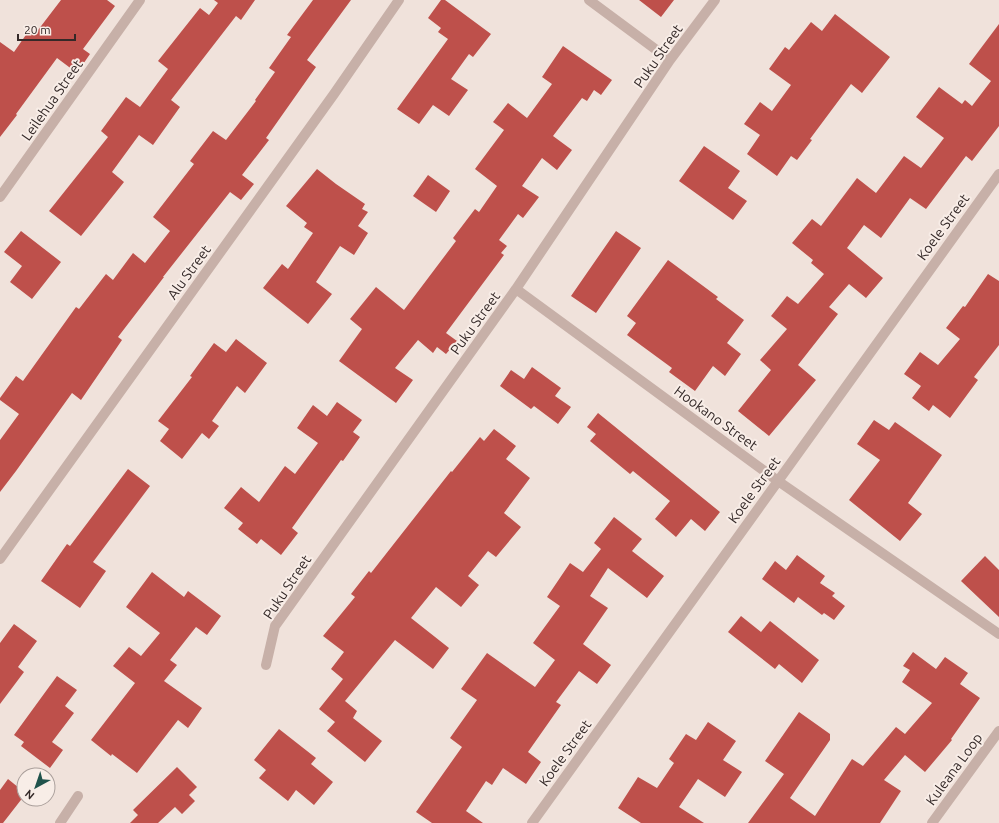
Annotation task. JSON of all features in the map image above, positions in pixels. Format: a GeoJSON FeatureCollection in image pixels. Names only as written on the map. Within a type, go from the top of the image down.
{"type":"FeatureCollection","features":[{"type":"Feature","properties":{"kind":"street","name":"Leilehua Street"},"geometry":{"type":"LineString","coordinates":[[0,197],[140,0]]}},
{"type":"Feature","properties":{"kind":"street","name":"Alu Street"},"geometry":{"type":"LineString","coordinates":[[0,559],[400,0]]}},
{"type":"Feature","properties":{"kind":"street"},"geometry":{"type":"LineString","coordinates":[[589,0],[670,60]]}},
{"type":"Feature","properties":{"kind":"street","name":"Puku Street"},"geometry":{"type":"LineString","coordinates":[[266,665],[275,626],[516,289],[670,60],[715,0]]}},
{"type":"Feature","properties":{"kind":"street","name":"Koele Street"},"geometry":{"type":"LineString","coordinates":[[532,823],[999,174]]}},
{"type":"Feature","properties":{"kind":"street","name":"Hookano Street"},"geometry":{"type":"LineString","coordinates":[[516,289],[778,481],[999,634]]}},
{"type":"Feature","properties":{"kind":"street","name":"Kuleana Loop"},"geometry":{"type":"LineString","coordinates":[[932,823],[999,731]]}},
{"type":"Feature","properties":{"kind":"street"},"geometry":{"type":"LineString","coordinates":[[60,823],[78,796]]}},
{"type":"Feature","properties":{"kind":"building"},"geometry":{"type":"Polygon","coordinates":[[[61,0],[107,0],[115,6],[83,49],[90,54],[77,73],[57,58],[0,137],[0,42],[14,52],[30,29],[35,34],[61,0]]]}},
{"type":"Feature","properties":{"kind":"building"},"geometry":{"type":"Polygon","coordinates":[[[214,0],[255,0],[241,20],[236,16],[171,100],[180,107],[153,145],[139,135],[112,172],[124,182],[81,236],[49,211],[108,137],[101,131],[126,97],[140,107],[168,69],[158,61],[200,8],[209,15],[218,3],[214,0]]]}},
{"type":"Feature","properties":{"kind":"building"},"geometry":{"type":"Polygon","coordinates":[[[313,0],[351,0],[307,60],[316,67],[266,138],[269,140],[242,175],[254,184],[241,200],[230,192],[118,337],[122,340],[81,400],[72,393],[0,492],[0,440],[19,414],[0,400],[0,398],[16,376],[23,381],[76,307],[79,309],[106,274],[113,280],[133,253],[145,263],[170,231],[153,217],[194,164],[190,161],[213,131],[226,140],[256,101],[255,100],[275,72],[269,68],[291,37],[287,35],[313,0]]]}},
{"type":"Feature","properties":{"kind":"building"},"geometry":{"type":"Polygon","coordinates":[[[441,0],[445,0],[491,34],[473,57],[469,54],[451,79],[468,90],[449,116],[433,105],[419,124],[397,109],[448,39],[438,32],[441,28],[428,18],[441,0]]]}},
{"type":"Feature","properties":{"kind":"building"},"geometry":{"type":"Polygon","coordinates":[[[639,0],[674,0],[661,17],[639,0]]]}},
{"type":"Feature","properties":{"kind":"building"},"geometry":{"type":"Polygon","coordinates":[[[835,14],[890,57],[862,93],[851,84],[810,139],[812,140],[797,160],[791,156],[777,176],[747,154],[760,135],[744,124],[760,102],[772,111],[791,85],[769,69],[785,47],[789,50],[811,22],[822,31],[835,14]]]}},
{"type":"Feature","properties":{"kind":"building"},"geometry":{"type":"Polygon","coordinates":[[[999,24],[999,126],[972,161],[966,156],[926,209],[910,198],[881,238],[864,225],[847,248],[883,278],[866,298],[849,284],[829,307],[838,314],[798,365],[816,380],[769,436],[738,411],[771,370],[760,360],[787,329],[771,316],[787,296],[798,304],[824,274],[811,263],[813,260],[792,243],[812,219],[821,226],[857,178],[876,193],[904,156],[921,168],[944,138],[916,117],[939,87],[962,104],[965,100],[972,106],[991,81],[969,64],[999,24]]]}},
{"type":"Feature","properties":{"kind":"building"},"geometry":{"type":"Polygon","coordinates":[[[563,46],[612,80],[601,95],[594,90],[587,101],[582,98],[553,136],[572,150],[557,170],[542,158],[522,186],[539,197],[523,218],[518,214],[499,240],[507,246],[501,253],[504,255],[446,333],[457,341],[446,354],[437,347],[433,353],[418,340],[395,368],[413,380],[396,403],[339,361],[362,329],[350,319],[376,287],[404,310],[456,241],[453,238],[475,209],[479,212],[497,186],[475,169],[504,130],[493,122],[508,103],[527,118],[552,84],[542,77],[563,46]]]}},
{"type":"Feature","properties":{"kind":"building"},"geometry":{"type":"Polygon","coordinates":[[[704,146],[740,171],[728,188],[747,201],[733,220],[679,181],[704,146]]]}},
{"type":"Feature","properties":{"kind":"building"},"geometry":{"type":"Polygon","coordinates":[[[317,169],[365,204],[362,209],[368,212],[358,226],[368,233],[354,255],[340,246],[316,282],[332,294],[308,324],[263,288],[282,264],[288,269],[313,233],[304,227],[307,223],[286,206],[317,169]]]}},
{"type":"Feature","properties":{"kind":"building"},"geometry":{"type":"Polygon","coordinates":[[[428,175],[450,191],[436,212],[413,196],[428,175]]]}},
{"type":"Feature","properties":{"kind":"building"},"geometry":{"type":"Polygon","coordinates":[[[21,231],[61,262],[32,299],[10,282],[22,266],[4,252],[21,231]]]}},
{"type":"Feature","properties":{"kind":"building"},"geometry":{"type":"Polygon","coordinates":[[[616,231],[641,248],[596,313],[571,296],[616,231]]]}},
{"type":"Feature","properties":{"kind":"building"},"geometry":{"type":"Polygon","coordinates":[[[668,260],[718,297],[716,299],[744,320],[727,343],[741,354],[725,376],[713,366],[695,391],[669,372],[672,368],[627,335],[636,323],[627,316],[668,260]]]}},
{"type":"Feature","properties":{"kind":"building"},"geometry":{"type":"Polygon","coordinates":[[[988,274],[999,281],[999,345],[974,377],[978,380],[950,418],[933,405],[929,411],[912,398],[921,386],[904,374],[920,352],[938,365],[960,339],[946,328],[963,306],[965,307],[988,274]]]}},
{"type":"Feature","properties":{"kind":"building"},"geometry":{"type":"Polygon","coordinates":[[[236,339],[267,363],[245,393],[237,386],[212,421],[219,426],[209,439],[202,433],[182,459],[160,441],[169,429],[158,421],[192,377],[190,376],[214,343],[226,352],[236,339]]]}},
{"type":"Feature","properties":{"kind":"building"},"geometry":{"type":"Polygon","coordinates":[[[532,367],[561,388],[555,396],[571,407],[558,424],[534,406],[531,409],[500,386],[511,370],[524,379],[532,367]]]}},
{"type":"Feature","properties":{"kind":"building"},"geometry":{"type":"Polygon","coordinates":[[[337,402],[362,420],[353,432],[360,437],[343,461],[341,460],[292,528],[298,533],[281,555],[261,539],[257,544],[238,529],[243,523],[224,508],[241,487],[259,502],[285,466],[295,474],[318,443],[297,428],[313,405],[327,416],[337,402]]]}},
{"type":"Feature","properties":{"kind":"building"},"geometry":{"type":"Polygon","coordinates":[[[598,413],[720,512],[705,531],[691,519],[676,537],[655,519],[670,501],[633,471],[630,474],[590,441],[596,434],[587,427],[598,413]]]}},
{"type":"Feature","properties":{"kind":"building"},"geometry":{"type":"Polygon","coordinates":[[[874,420],[889,430],[895,422],[942,455],[908,503],[922,514],[900,541],[849,500],[880,460],[857,444],[874,420]]]}},
{"type":"Feature","properties":{"kind":"building"},"geometry":{"type":"Polygon","coordinates":[[[494,429],[516,446],[506,459],[530,478],[504,513],[521,527],[496,557],[488,551],[468,576],[479,585],[461,607],[436,587],[411,618],[449,648],[433,669],[395,640],[345,701],[357,711],[353,718],[382,741],[365,762],[327,731],[335,722],[319,709],[343,679],[331,669],[344,652],[323,636],[355,597],[351,594],[369,571],[371,573],[451,471],[452,472],[480,437],[484,441],[494,429]]]}},
{"type":"Feature","properties":{"kind":"building"},"geometry":{"type":"Polygon","coordinates":[[[128,469],[150,486],[93,562],[106,571],[80,608],[41,581],[67,544],[70,546],[128,469]]]}},
{"type":"Feature","properties":{"kind":"building"},"geometry":{"type":"Polygon","coordinates":[[[614,517],[642,539],[632,551],[664,576],[647,598],[608,568],[590,596],[608,608],[583,644],[611,665],[597,684],[579,671],[556,702],[561,705],[528,752],[541,762],[526,784],[503,768],[492,785],[486,781],[466,811],[483,823],[432,823],[416,812],[462,747],[450,738],[477,700],[461,689],[487,653],[535,687],[555,660],[533,643],[560,606],[547,597],[570,563],[583,572],[601,549],[594,543],[614,517]]]}},
{"type":"Feature","properties":{"kind":"building"},"geometry":{"type":"Polygon","coordinates":[[[797,555],[825,576],[820,583],[835,593],[832,596],[845,606],[834,620],[824,613],[822,615],[798,597],[794,603],[762,579],[775,561],[786,570],[797,555]]]}},
{"type":"Feature","properties":{"kind":"building"},"geometry":{"type":"Polygon","coordinates":[[[985,556],[999,570],[999,617],[961,581],[985,556]]]}},
{"type":"Feature","properties":{"kind":"building"},"geometry":{"type":"Polygon","coordinates":[[[152,572],[184,597],[188,591],[221,616],[207,635],[196,627],[170,660],[177,665],[164,681],[202,708],[188,728],[178,720],[137,773],[112,754],[111,756],[91,740],[135,683],[113,666],[129,647],[141,656],[160,633],[126,607],[152,572]]]}},
{"type":"Feature","properties":{"kind":"building"},"geometry":{"type":"Polygon","coordinates":[[[741,616],[761,632],[770,621],[819,660],[802,683],[779,664],[775,669],[728,632],[741,616]]]}},
{"type":"Feature","properties":{"kind":"building"},"geometry":{"type":"Polygon","coordinates":[[[14,624],[37,641],[18,667],[24,672],[0,704],[0,643],[14,624]]]}},
{"type":"Feature","properties":{"kind":"building"},"geometry":{"type":"Polygon","coordinates":[[[913,652],[936,669],[945,657],[968,673],[960,684],[980,698],[951,739],[952,740],[925,772],[905,755],[884,780],[901,791],[880,823],[748,823],[784,774],[765,761],[799,712],[830,734],[830,740],[790,798],[815,816],[852,759],[863,766],[896,727],[905,734],[932,703],[902,682],[910,670],[903,666],[913,652]]]}},
{"type":"Feature","properties":{"kind":"building"},"geometry":{"type":"Polygon","coordinates":[[[57,676],[77,690],[65,706],[74,713],[52,742],[63,750],[51,767],[21,746],[24,742],[14,735],[57,676]]]}},
{"type":"Feature","properties":{"kind":"building"},"geometry":{"type":"Polygon","coordinates":[[[708,722],[736,741],[723,760],[742,772],[725,797],[698,779],[679,807],[704,823],[641,823],[618,808],[638,777],[657,788],[674,763],[669,759],[686,734],[696,740],[708,722]]]}},
{"type":"Feature","properties":{"kind":"building"},"geometry":{"type":"Polygon","coordinates":[[[279,729],[316,758],[311,764],[333,782],[314,805],[296,790],[288,801],[259,778],[266,770],[254,760],[279,729]]]}},
{"type":"Feature","properties":{"kind":"building"},"geometry":{"type":"Polygon","coordinates":[[[177,767],[197,787],[189,795],[195,801],[182,814],[175,807],[158,823],[130,823],[138,815],[133,810],[177,767]]]}},
{"type":"Feature","properties":{"kind":"building"},"geometry":{"type":"Polygon","coordinates":[[[8,779],[16,786],[16,806],[3,823],[0,823],[0,790],[8,779]]]}}]}
